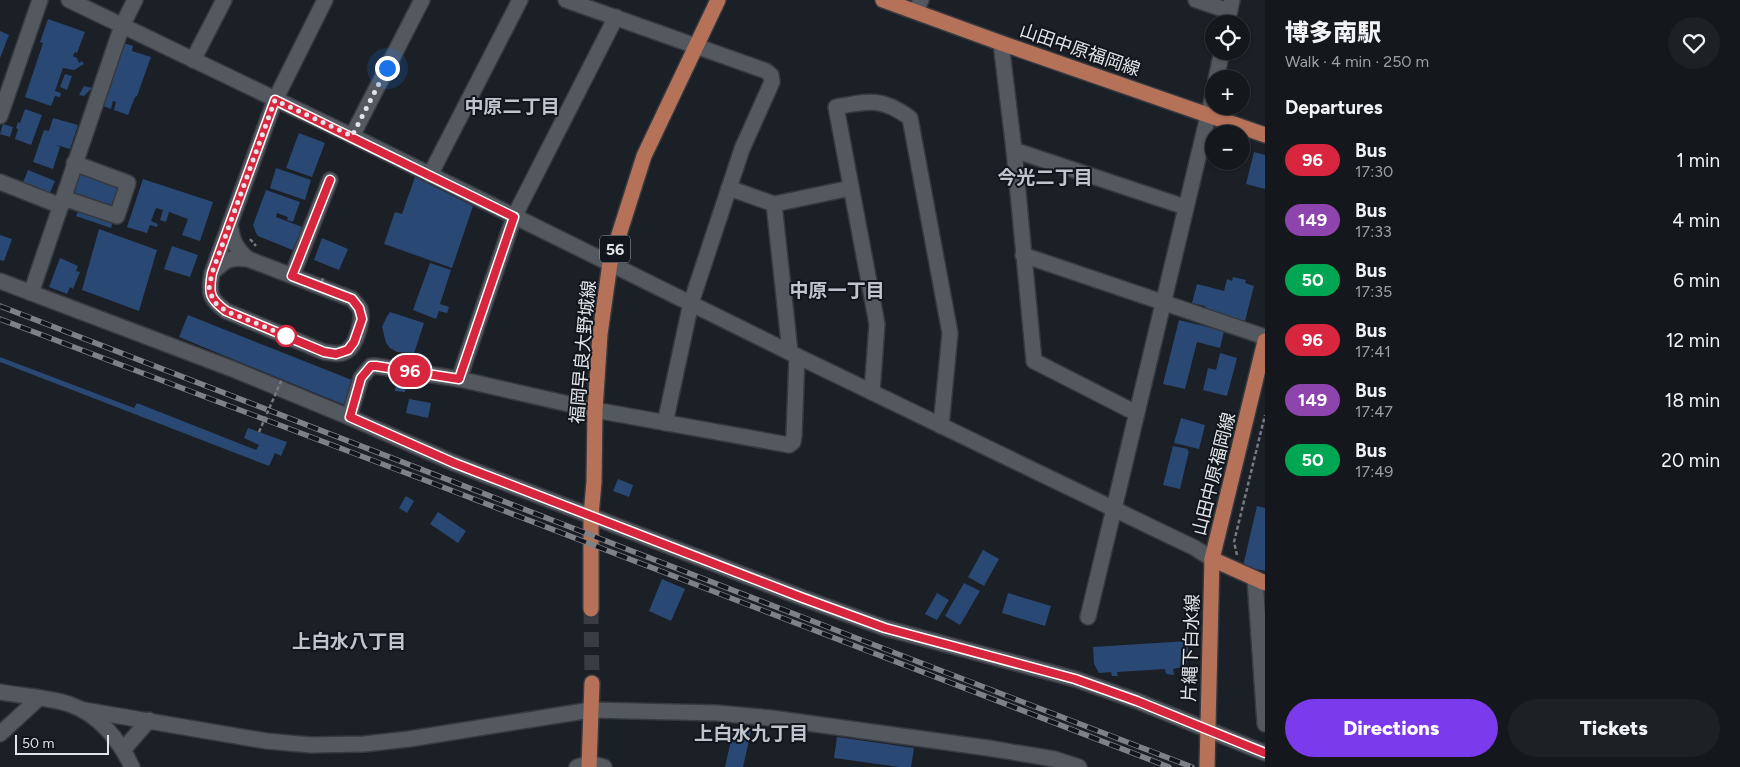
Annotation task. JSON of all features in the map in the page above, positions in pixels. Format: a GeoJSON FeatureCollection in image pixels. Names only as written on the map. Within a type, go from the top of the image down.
{"type":"FeatureCollection","features":[{"type":"Feature","properties":{"kind":"main road","name":"福岡早良大野城線"},"geometry":{"type":"LineString","coordinates":[[591,609],[591,516],[594,482],[595,410],[600,334],[610,263],[644,156],[718,0]]}},
{"type":"Feature","properties":{"kind":"main road","name":"山田中原福岡線"},"geometry":{"type":"LineString","coordinates":[[883,0],[918,5],[1001,43],[1205,113]]}},
{"type":"Feature","properties":{"kind":"main road","name":"山田中原福岡線"},"geometry":{"type":"LineString","coordinates":[[1212,115],[1265,134]]}},
{"type":"Feature","properties":{"kind":"main road","name":"山田中原福岡線"},"geometry":{"type":"LineString","coordinates":[[1260,581],[1212,559],[1265,339]]}},
{"type":"Feature","properties":{"kind":"main road","name":"片縄下白水線"},"geometry":{"type":"LineString","coordinates":[[1207,767],[1212,559]]}},
{"type":"Feature","properties":{"kind":"main road"},"geometry":{"type":"LineString","coordinates":[[585,766],[592,682]]}},
{"type":"Feature","properties":{"kind":"street"},"geometry":{"type":"LineString","coordinates":[[0,116],[40,0]]}},
{"type":"Feature","properties":{"kind":"street"},"geometry":{"type":"LineString","coordinates":[[69,0],[352,136],[793,354],[1195,548],[1212,559]]}},
{"type":"Feature","properties":{"kind":"street"},"geometry":{"type":"LineString","coordinates":[[31,293],[122,26],[135,0]]}},
{"type":"Feature","properties":{"kind":"street"},"geometry":{"type":"LineString","coordinates":[[193,60],[224,0]]}},
{"type":"Feature","properties":{"kind":"street"},"geometry":{"type":"LineString","coordinates":[[212,273],[224,262],[234,258],[248,259],[352,299],[359,308],[362,319],[354,342],[348,350],[336,354],[324,352],[226,311],[214,302],[209,289],[212,273],[230,221],[275,100],[325,0]]}},
{"type":"Feature","properties":{"kind":"street"},"geometry":{"type":"LineString","coordinates":[[352,136],[422,0]]}},
{"type":"Feature","properties":{"kind":"street"},"geometry":{"type":"LineString","coordinates":[[430,175],[520,0]]}},
{"type":"Feature","properties":{"kind":"street"},"geometry":{"type":"LineString","coordinates":[[566,0],[766,71],[772,75],[772,82],[742,149],[691,303],[665,423]]}},
{"type":"Feature","properties":{"kind":"street"},"geometry":{"type":"LineString","coordinates":[[1196,0],[1229,12]]}},
{"type":"Feature","properties":{"kind":"street"},"geometry":{"type":"LineString","coordinates":[[459,379],[514,217],[616,17]]}},
{"type":"Feature","properties":{"kind":"street"},"geometry":{"type":"LineString","coordinates":[[1001,43],[1014,150],[1034,361],[1136,413]]}},
{"type":"Feature","properties":{"kind":"street"},"geometry":{"type":"LineString","coordinates":[[872,392],[877,324],[836,107],[864,102],[888,104],[896,107],[910,118],[950,333],[941,426]]}},
{"type":"Feature","properties":{"kind":"street"},"geometry":{"type":"LineString","coordinates":[[1088,618],[1162,301],[1209,115]]}},
{"type":"Feature","properties":{"kind":"street"},"geometry":{"type":"LineString","coordinates":[[1014,150],[1185,207]]}},
{"type":"Feature","properties":{"kind":"street"},"geometry":{"type":"LineString","coordinates":[[0,182],[62,202],[117,216],[128,183],[74,163]]}},
{"type":"Feature","properties":{"kind":"street"},"geometry":{"type":"LineString","coordinates":[[292,276],[330,180]]}},
{"type":"Feature","properties":{"kind":"street"},"geometry":{"type":"LineString","coordinates":[[729,188],[774,204],[851,188]]}},
{"type":"Feature","properties":{"kind":"street"},"geometry":{"type":"LineString","coordinates":[[350,417],[361,378],[371,366],[376,366],[459,379],[595,410],[789,445],[793,442],[794,436],[793,354],[774,204]]}},
{"type":"Feature","properties":{"kind":"street"},"geometry":{"type":"LineString","coordinates":[[230,221],[232,237],[238,250],[248,259]]}},
{"type":"Feature","properties":{"kind":"street"},"geometry":{"type":"LineString","coordinates":[[1024,255],[1162,301],[1265,339]]}},
{"type":"Feature","properties":{"kind":"street"},"geometry":{"type":"LineString","coordinates":[[0,282],[235,370],[350,417],[454,463],[721,568],[876,624],[1075,679],[1137,701],[1265,753]]}},
{"type":"Feature","properties":{"kind":"street"},"geometry":{"type":"LineString","coordinates":[[1260,581],[1265,724]]}},
{"type":"Feature","properties":{"kind":"street"},"geometry":{"type":"LineString","coordinates":[[0,692],[67,703],[84,710],[266,740],[311,745],[364,744],[418,738],[591,710],[717,712],[771,718],[1054,759],[1079,767]]}},
{"type":"Feature","properties":{"kind":"street"},"geometry":{"type":"LineString","coordinates":[[0,734],[39,698]]}},
{"type":"Feature","properties":{"kind":"street"},"geometry":{"type":"LineString","coordinates":[[84,710],[104,725],[123,750],[132,767]]}},
{"type":"Feature","properties":{"kind":"street"},"geometry":{"type":"LineString","coordinates":[[123,750],[149,720]]}},
{"type":"Feature","properties":{"kind":"street"},"geometry":{"type":"LineString","coordinates":[[585,766],[604,767]]}},
{"type":"Feature","properties":{"kind":"path"},"geometry":{"type":"LineString","coordinates":[[250,239],[256,246],[262,248]]}},
{"type":"Feature","properties":{"kind":"path"},"geometry":{"type":"LineString","coordinates":[[319,288],[324,276]]}},
{"type":"Feature","properties":{"kind":"path"},"geometry":{"type":"LineString","coordinates":[[259,432],[282,379]]}},
{"type":"Feature","properties":{"kind":"path"},"geometry":{"type":"LineString","coordinates":[[1238,559],[1234,542],[1265,415]]}},
{"type":"Feature","properties":{"kind":"building"},"geometry":{"type":"Polygon","coordinates":[[[48,19],[85,32],[77,53],[75,52],[73,56],[77,58],[79,63],[82,61],[84,64],[74,70],[63,68],[55,91],[61,93],[60,97],[55,96],[51,106],[25,97],[43,43],[40,42],[48,19]]]}},
{"type":"Feature","properties":{"kind":"building"},"geometry":{"type":"Polygon","coordinates":[[[0,31],[9,35],[0,58],[0,31]]]}},
{"type":"Feature","properties":{"kind":"building"},"geometry":{"type":"Polygon","coordinates":[[[124,43],[133,46],[132,51],[151,57],[128,115],[114,110],[116,102],[113,101],[111,109],[100,105],[124,43]]]}},
{"type":"Feature","properties":{"kind":"building"},"geometry":{"type":"Polygon","coordinates":[[[65,74],[72,76],[67,90],[60,87],[65,74]]]}},
{"type":"Feature","properties":{"kind":"building"},"geometry":{"type":"Polygon","coordinates":[[[84,86],[92,88],[84,96],[79,95],[84,86]]]}},
{"type":"Feature","properties":{"kind":"building"},"geometry":{"type":"Polygon","coordinates":[[[25,109],[42,115],[31,145],[15,139],[18,122],[20,123],[25,109]]]}},
{"type":"Feature","properties":{"kind":"building"},"geometry":{"type":"Polygon","coordinates":[[[53,118],[78,125],[70,149],[56,145],[60,147],[53,169],[33,162],[44,130],[49,131],[53,118]]]}},
{"type":"Feature","properties":{"kind":"building"},"geometry":{"type":"Polygon","coordinates":[[[3,124],[13,127],[10,137],[0,134],[3,124]]]}},
{"type":"Feature","properties":{"kind":"building"},"geometry":{"type":"Polygon","coordinates":[[[299,133],[325,143],[312,177],[286,168],[299,133]]]}},
{"type":"Feature","properties":{"kind":"building"},"geometry":{"type":"Polygon","coordinates":[[[1254,152],[1265,155],[1265,189],[1246,184],[1254,152]]]}},
{"type":"Feature","properties":{"kind":"building"},"geometry":{"type":"Polygon","coordinates":[[[276,168],[311,180],[305,200],[270,188],[276,168]]]}},
{"type":"Feature","properties":{"kind":"building"},"geometry":{"type":"Polygon","coordinates":[[[28,170],[55,181],[49,195],[22,185],[28,170]]]}},
{"type":"Feature","properties":{"kind":"building"},"geometry":{"type":"Polygon","coordinates":[[[78,171],[120,185],[113,206],[70,191],[78,171]]]}},
{"type":"Feature","properties":{"kind":"building"},"geometry":{"type":"Polygon","coordinates":[[[415,177],[473,206],[452,268],[384,244],[395,212],[402,214],[415,177]]]}},
{"type":"Feature","properties":{"kind":"building"},"geometry":{"type":"Polygon","coordinates":[[[143,179],[213,202],[200,241],[182,235],[188,219],[169,212],[166,222],[160,220],[163,210],[156,208],[151,221],[158,224],[157,227],[150,225],[147,233],[127,227],[143,179]]]}},
{"type":"Feature","properties":{"kind":"building"},"geometry":{"type":"Polygon","coordinates":[[[266,190],[300,202],[293,222],[287,220],[288,217],[277,213],[276,217],[305,228],[295,251],[258,236],[256,233],[253,225],[266,190]]]}},
{"type":"Feature","properties":{"kind":"building"},"geometry":{"type":"Polygon","coordinates":[[[80,207],[114,218],[111,228],[76,216],[80,207]]]}},
{"type":"Feature","properties":{"kind":"building"},"geometry":{"type":"Polygon","coordinates":[[[99,229],[157,250],[139,311],[82,290],[99,229]]]}},
{"type":"Feature","properties":{"kind":"building"},"geometry":{"type":"Polygon","coordinates":[[[0,235],[12,239],[4,261],[0,260],[0,235]]]}},
{"type":"Feature","properties":{"kind":"building"},"geometry":{"type":"Polygon","coordinates":[[[322,238],[348,249],[339,270],[314,260],[322,238]]]}},
{"type":"Feature","properties":{"kind":"building"},"geometry":{"type":"Polygon","coordinates":[[[172,246],[198,255],[190,277],[164,269],[172,246]]]}},
{"type":"Feature","properties":{"kind":"building"},"geometry":{"type":"Polygon","coordinates":[[[60,258],[78,266],[76,271],[80,272],[73,289],[70,287],[67,294],[49,287],[60,258]]]}},
{"type":"Feature","properties":{"kind":"building"},"geometry":{"type":"Polygon","coordinates":[[[430,263],[451,270],[440,304],[449,307],[447,313],[439,311],[436,319],[413,310],[430,263]]]}},
{"type":"Feature","properties":{"kind":"building"},"geometry":{"type":"Polygon","coordinates":[[[1233,277],[1246,280],[1245,283],[1254,286],[1245,321],[1204,310],[1205,306],[1192,303],[1197,284],[1224,291],[1227,279],[1232,281],[1233,277]]]}},
{"type":"Feature","properties":{"kind":"building"},"geometry":{"type":"Polygon","coordinates":[[[390,312],[424,323],[414,353],[397,352],[386,343],[382,327],[390,312]]]}},
{"type":"Feature","properties":{"kind":"building"},"geometry":{"type":"Polygon","coordinates":[[[188,315],[357,382],[347,406],[179,337],[188,315]]]}},
{"type":"Feature","properties":{"kind":"building"},"geometry":{"type":"Polygon","coordinates":[[[1179,320],[1224,331],[1220,348],[1197,342],[1185,389],[1163,384],[1179,320]]]}},
{"type":"Feature","properties":{"kind":"building"},"geometry":{"type":"Polygon","coordinates":[[[1220,353],[1237,358],[1227,396],[1203,390],[1208,368],[1216,370],[1220,353]]]}},
{"type":"Feature","properties":{"kind":"building"},"geometry":{"type":"Polygon","coordinates":[[[0,357],[134,408],[137,403],[256,450],[259,445],[244,438],[248,428],[287,442],[281,456],[275,453],[269,466],[0,362],[0,357]]]}},
{"type":"Feature","properties":{"kind":"building"},"geometry":{"type":"Polygon","coordinates":[[[397,375],[407,376],[405,392],[395,391],[397,375]]]}},
{"type":"Feature","properties":{"kind":"building"},"geometry":{"type":"Polygon","coordinates":[[[409,399],[431,403],[428,418],[406,413],[409,399]]]}},
{"type":"Feature","properties":{"kind":"building"},"geometry":{"type":"Polygon","coordinates":[[[1181,418],[1205,425],[1199,449],[1174,443],[1181,418]]]}},
{"type":"Feature","properties":{"kind":"building"},"geometry":{"type":"Polygon","coordinates":[[[1173,446],[1188,449],[1187,451],[1189,451],[1180,489],[1163,485],[1173,446]]]}},
{"type":"Feature","properties":{"kind":"building"},"geometry":{"type":"Polygon","coordinates":[[[618,479],[633,485],[629,497],[613,491],[618,479]]]}},
{"type":"Feature","properties":{"kind":"building"},"geometry":{"type":"Polygon","coordinates":[[[406,496],[414,501],[407,513],[399,508],[406,496]]]}},
{"type":"Feature","properties":{"kind":"building"},"geometry":{"type":"Polygon","coordinates":[[[1257,506],[1265,508],[1265,571],[1243,566],[1257,506]]]}},
{"type":"Feature","properties":{"kind":"building"},"geometry":{"type":"Polygon","coordinates":[[[438,512],[466,531],[458,543],[430,524],[438,512]]]}},
{"type":"Feature","properties":{"kind":"building"},"geometry":{"type":"Polygon","coordinates":[[[983,550],[999,559],[984,586],[968,577],[983,550]]]}},
{"type":"Feature","properties":{"kind":"building"},"geometry":{"type":"Polygon","coordinates":[[[662,579],[685,589],[671,621],[649,611],[662,579]]]}},
{"type":"Feature","properties":{"kind":"building"},"geometry":{"type":"Polygon","coordinates":[[[964,583],[980,591],[960,625],[945,616],[964,583]]]}},
{"type":"Feature","properties":{"kind":"building"},"geometry":{"type":"Polygon","coordinates":[[[937,593],[949,600],[937,620],[925,614],[937,593]]]}},
{"type":"Feature","properties":{"kind":"building"},"geometry":{"type":"Polygon","coordinates":[[[1008,593],[1051,606],[1045,626],[1002,613],[1008,593]]]}},
{"type":"Feature","properties":{"kind":"building"},"geometry":{"type":"Polygon","coordinates":[[[1188,641],[1186,666],[1173,669],[1174,675],[1166,674],[1165,669],[1117,672],[1118,676],[1112,676],[1111,672],[1099,673],[1094,664],[1093,647],[1188,641]]]}},
{"type":"Feature","properties":{"kind":"building"},"geometry":{"type":"Polygon","coordinates":[[[734,727],[751,731],[743,767],[725,767],[734,727]]]}},
{"type":"Feature","properties":{"kind":"building"},"geometry":{"type":"Polygon","coordinates":[[[837,737],[914,748],[911,767],[834,758],[837,737]]]}},
{"type":"Feature","properties":{"kind":"tunnel"},"geometry":{"type":"LineString","coordinates":[[591,609],[592,683]]}},
{"type":"Feature","properties":{"kind":"railway"},"geometry":{"type":"LineString","coordinates":[[0,306],[1192,767]]}},
{"type":"Feature","properties":{"kind":"railway"},"geometry":{"type":"LineString","coordinates":[[0,319],[427,481],[1169,767]]}},
{"type":"Feature","properties":{"kind":"bus line","name":"96"},"geometry":{"type":"LineString","coordinates":[[330,180],[292,276],[352,299],[359,308],[362,319],[354,342],[348,350],[336,354],[324,352],[226,311],[214,302],[209,289],[212,273],[230,221],[275,100],[352,136],[514,217],[459,379],[371,366],[361,378],[350,417],[454,463],[803,598],[885,628],[1075,679],[1137,701],[1265,753]]}},
{"type":"Feature","properties":{"kind":"district","name":"中原二丁目"},"geometry":{"type":"Point","coordinates":[512,106]}},
{"type":"Feature","properties":{"kind":"district","name":"今光二丁目"},"geometry":{"type":"Point","coordinates":[1045,177]}},
{"type":"Feature","properties":{"kind":"district","name":"中原一丁目"},"geometry":{"type":"Point","coordinates":[837,290]}},
{"type":"Feature","properties":{"kind":"district","name":"上白水八丁目"},"geometry":{"type":"Point","coordinates":[349,641]}},
{"type":"Feature","properties":{"kind":"district","name":"上白水九丁目"},"geometry":{"type":"Point","coordinates":[751,733]}},
{"type":"Feature","properties":{"kind":"route"},"geometry":{"type":"LineString","coordinates":[[286,336],[292,338],[226,311],[214,302],[209,289],[212,273],[230,221],[275,100],[352,136],[387,68]]}}]}
